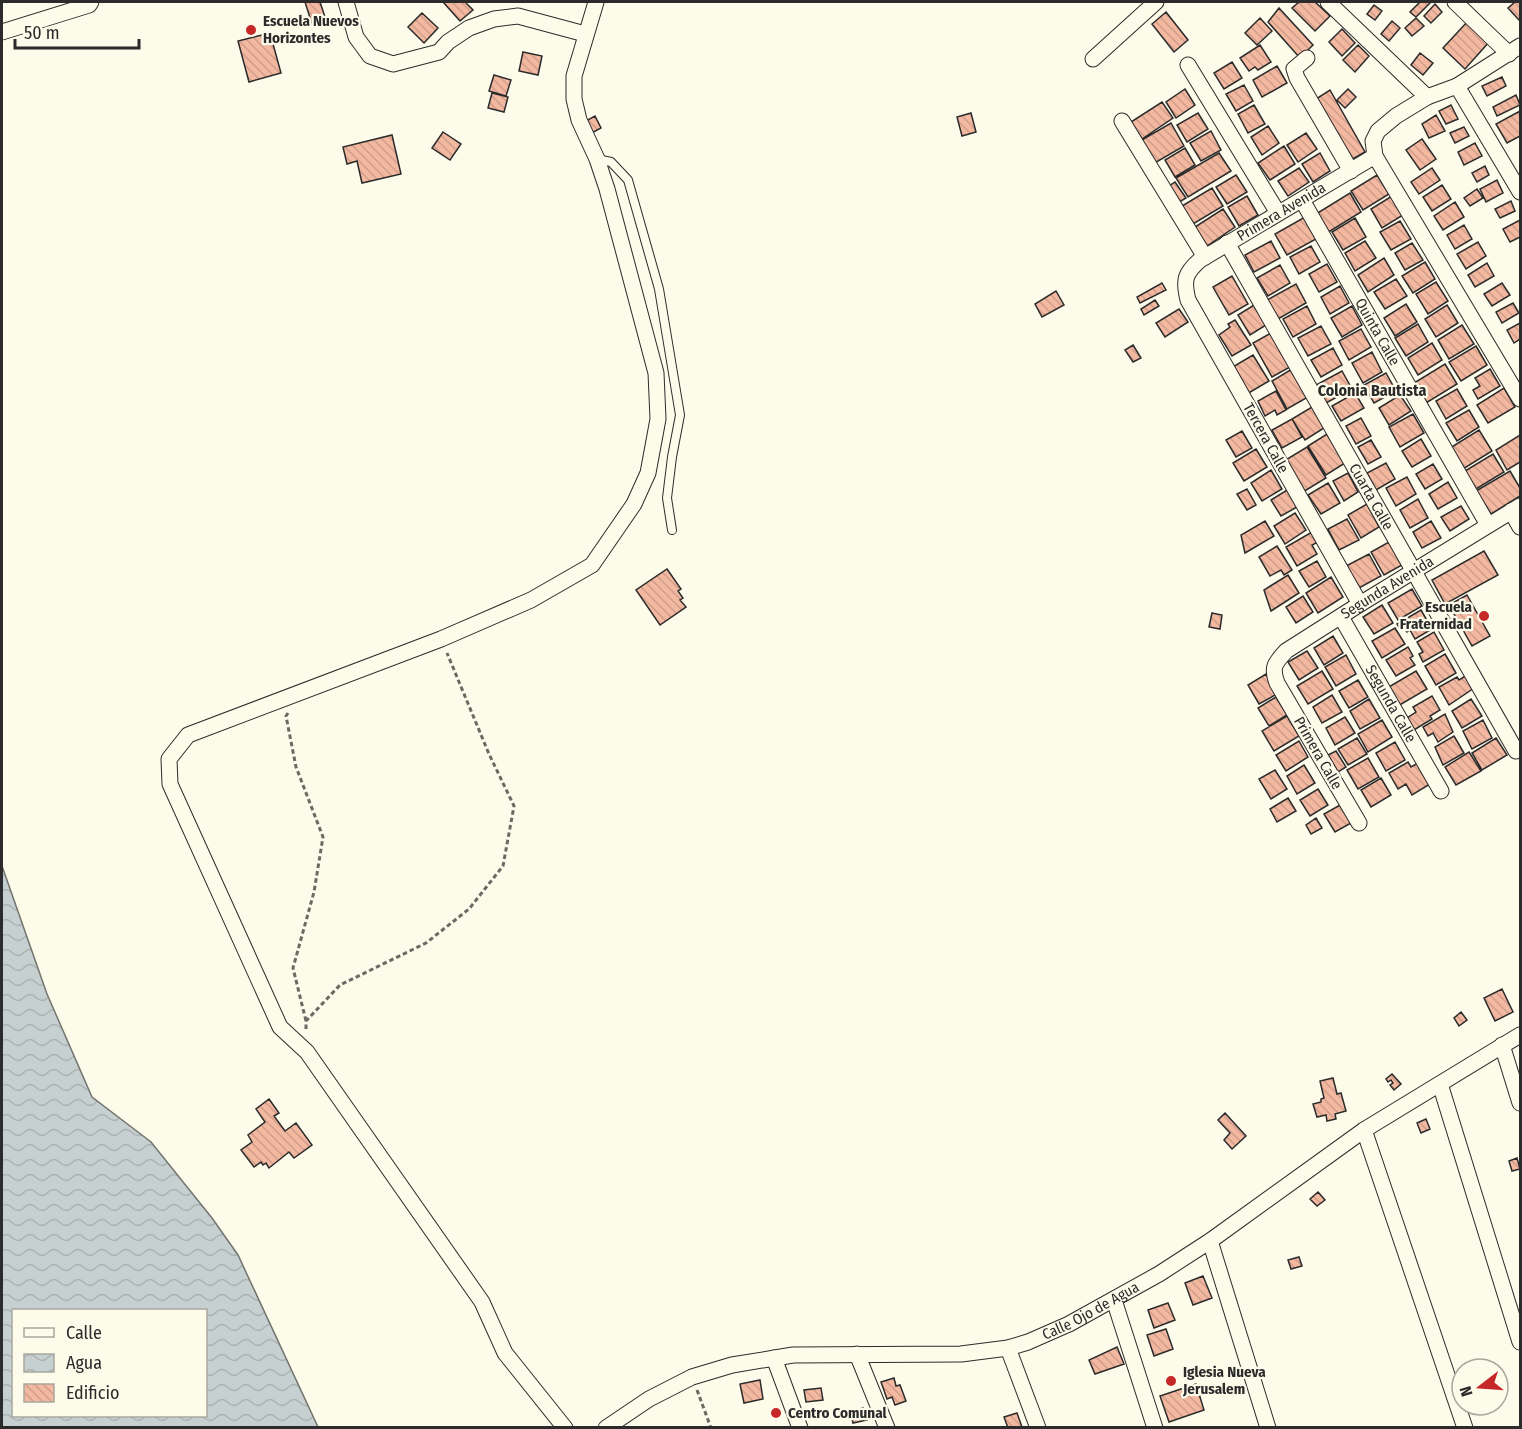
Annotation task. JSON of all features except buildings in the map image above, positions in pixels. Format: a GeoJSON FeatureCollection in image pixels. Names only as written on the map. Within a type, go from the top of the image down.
{"type":"FeatureCollection","features":[{"type":"Feature","properties":{"kind":"street"},"geometry":{"type":"LineString","coordinates":[[2,32],[91,2]]}},
{"type":"Feature","properties":{"kind":"street"},"geometry":{"type":"LineString","coordinates":[[346,2],[356,37],[370,56],[393,64],[439,52],[448,42],[469,28],[494,19],[518,16],[585,34]]}},
{"type":"Feature","properties":{"kind":"street"},"geometry":{"type":"LineString","coordinates":[[565,1428],[506,1353],[476,1293],[308,1052],[280,1027],[170,784],[169,759],[188,735],[441,639],[531,600],[592,565],[634,504],[648,473],[658,419],[656,373],[597,159],[579,120],[574,99],[574,76],[596,2]]}},
{"type":"Feature","properties":{"kind":"street"},"geometry":{"type":"LineString","coordinates":[[1093,59],[1156,2]]}},
{"type":"Feature","properties":{"kind":"street"},"geometry":{"type":"LineString","coordinates":[[1328,2],[1427,97]]}},
{"type":"Feature","properties":{"kind":"street"},"geometry":{"type":"LineString","coordinates":[[1455,2],[1515,50],[1457,86],[1427,97],[1396,116],[1378,131],[1373,141],[1375,156],[1521,399]]}},
{"type":"Feature","properties":{"kind":"street"},"geometry":{"type":"LineString","coordinates":[[1307,58],[1294,69],[1297,78],[1351,171]]}},
{"type":"Feature","properties":{"kind":"street"},"geometry":{"type":"LineString","coordinates":[[1188,65],[1278,213]]}},
{"type":"Feature","properties":{"kind":"street"},"geometry":{"type":"LineString","coordinates":[[1457,86],[1521,192]]}},
{"type":"Feature","properties":{"kind":"street"},"geometry":{"type":"LineString","coordinates":[[1122,121],[1205,257]]}},
{"type":"Feature","properties":{"kind":"street","name":"Primera Avenida"},"geometry":{"type":"LineString","coordinates":[[1189,269],[1227,243],[1375,156]]}},
{"type":"Feature","properties":{"kind":"street","name":"Quinta Calle"},"geometry":{"type":"LineString","coordinates":[[1302,200],[1488,525]]}},
{"type":"Feature","properties":{"kind":"street","name":"Cuarta Calle"},"geometry":{"type":"LineString","coordinates":[[1227,243],[1516,751]]}},
{"type":"Feature","properties":{"kind":"street","name":"Tercera Calle"},"geometry":{"type":"LineString","coordinates":[[1189,269],[1185,280],[1188,300],[1360,604]]}},
{"type":"Feature","properties":{"kind":"street"},"geometry":{"type":"LineString","coordinates":[[1516,509],[1521,527]]}},
{"type":"Feature","properties":{"kind":"street","name":"Segunda Avenida"},"geometry":{"type":"LineString","coordinates":[[1277,683],[1273,673],[1276,662],[1286,651],[1516,509]]}},
{"type":"Feature","properties":{"kind":"street","name":"Segunda Calle"},"geometry":{"type":"LineString","coordinates":[[1341,617],[1441,791]]}},
{"type":"Feature","properties":{"kind":"street","name":"Primera Calle"},"geometry":{"type":"LineString","coordinates":[[1277,683],[1359,823]]}},
{"type":"Feature","properties":{"kind":"street","name":"Calle Ojo de Agua"},"geometry":{"type":"LineString","coordinates":[[606,1428],[692,1377],[732,1365],[793,1355],[961,1354],[1008,1348],[1028,1342],[1069,1324],[1114,1300],[1210,1241],[1364,1130],[1521,1035]]}},
{"type":"Feature","properties":{"kind":"street"},"geometry":{"type":"LineString","coordinates":[[1502,1045],[1521,1103]]}},
{"type":"Feature","properties":{"kind":"street"},"geometry":{"type":"LineString","coordinates":[[1440,1083],[1521,1342]]}},
{"type":"Feature","properties":{"kind":"street"},"geometry":{"type":"LineString","coordinates":[[1364,1130],[1465,1428]]}},
{"type":"Feature","properties":{"kind":"street"},"geometry":{"type":"LineString","coordinates":[[1210,1241],[1268,1428]]}},
{"type":"Feature","properties":{"kind":"street"},"geometry":{"type":"LineString","coordinates":[[1114,1300],[1155,1428]]}},
{"type":"Feature","properties":{"kind":"street"},"geometry":{"type":"LineString","coordinates":[[1008,1348],[1038,1428]]}},
{"type":"Feature","properties":{"kind":"street"},"geometry":{"type":"LineString","coordinates":[[857,1354],[886,1428]]}},
{"type":"Feature","properties":{"kind":"street"},"geometry":{"type":"LineString","coordinates":[[774,1358],[800,1428]]}},
{"type":"Feature","properties":{"kind":"lane"},"geometry":{"type":"LineString","coordinates":[[597,159],[612,162],[628,180],[659,289],[680,415],[667,498],[672,530]]}},
{"type":"Feature","properties":{"kind":"path"},"geometry":{"type":"LineString","coordinates":[[306,1021],[340,985],[426,943],[435,936],[469,909],[503,866],[514,806],[489,754],[441,639]]}},
{"type":"Feature","properties":{"kind":"path"},"geometry":{"type":"LineString","coordinates":[[301,692],[286,716],[296,767],[323,837],[314,892],[293,968],[306,1021],[308,1052]]}},
{"type":"Feature","properties":{"kind":"path"},"geometry":{"type":"LineString","coordinates":[[692,1377],[711,1428]]}},
{"type":"Feature","properties":{"kind":"water"},"geometry":{"type":"Polygon","coordinates":[[[2,866],[47,994],[92,1097],[151,1142],[212,1218],[238,1255],[318,1427],[2,1427],[2,866]]]}},
{"type":"Feature","properties":{"kind":"place","name":"Escuela Nuevos Horizontes"},"geometry":{"type":"Point","coordinates":[251,30]}},
{"type":"Feature","properties":{"kind":"place","name":"Escuela Fraternidad"},"geometry":{"type":"Point","coordinates":[1484,616]}},
{"type":"Feature","properties":{"kind":"place","name":"Iglesia Nueva Jerusalem"},"geometry":{"type":"Point","coordinates":[1171,1381]}},
{"type":"Feature","properties":{"kind":"place","name":"Centro Comunal"},"geometry":{"type":"Point","coordinates":[776,1413]}},
{"type":"Feature","properties":{"kind":"district","name":"Colonia Bautista"},"geometry":{"type":"Point","coordinates":[1372,390]}}]}
